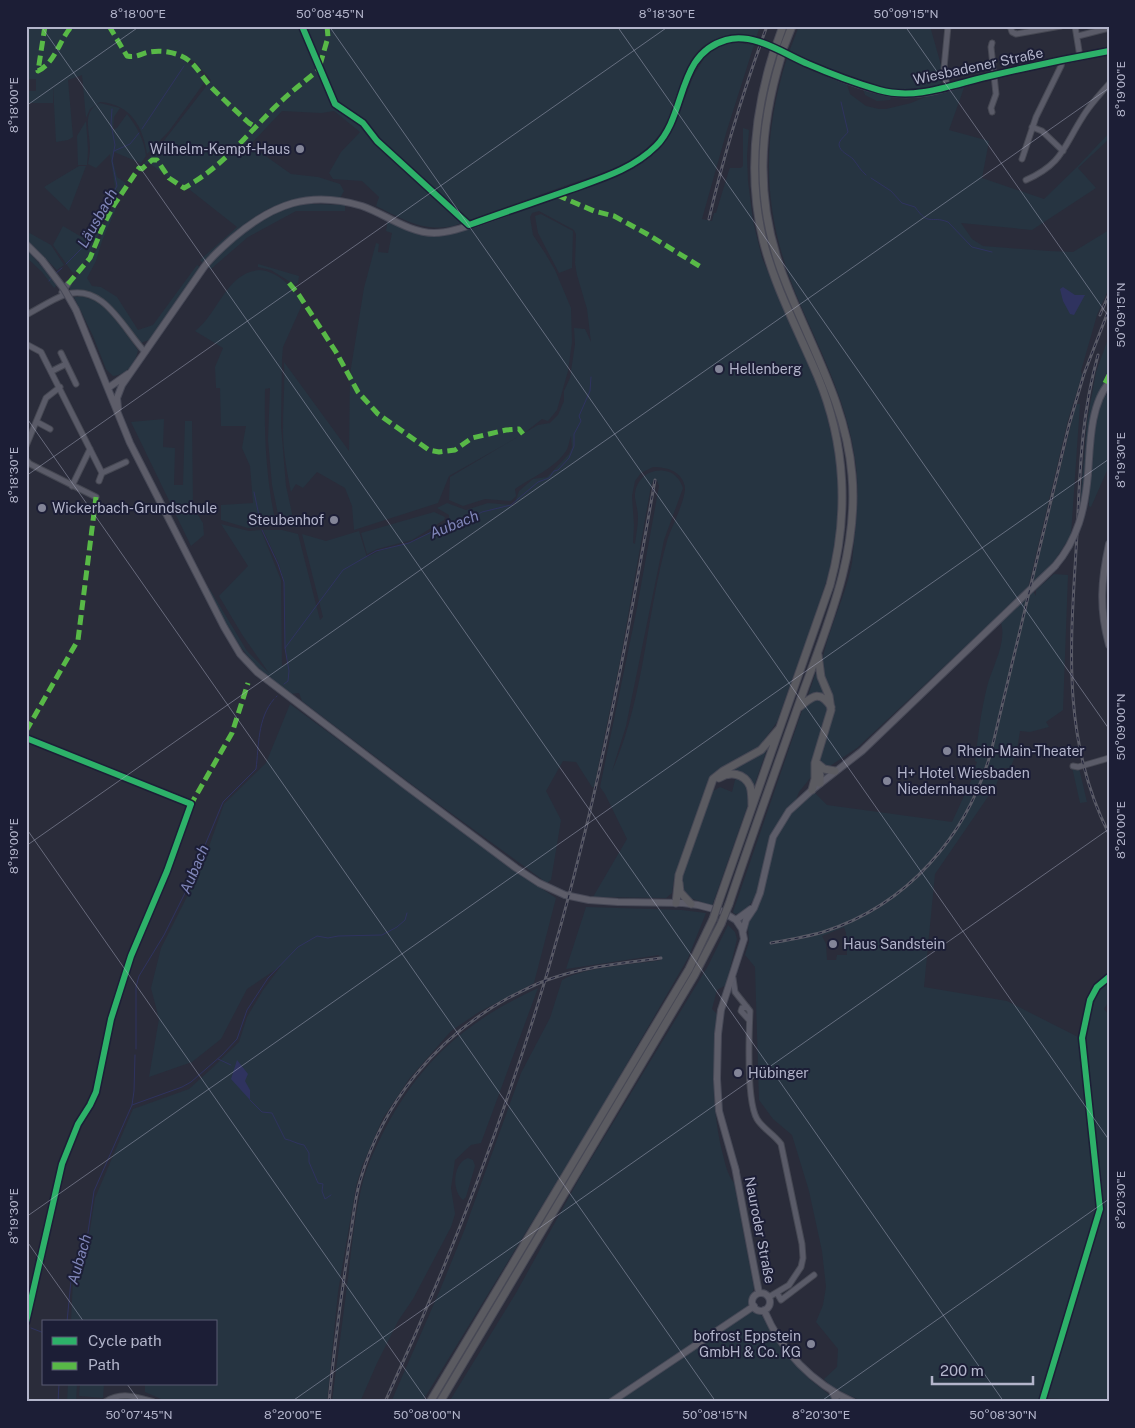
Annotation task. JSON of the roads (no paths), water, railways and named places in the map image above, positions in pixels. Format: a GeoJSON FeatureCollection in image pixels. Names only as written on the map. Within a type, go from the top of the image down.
{"type":"FeatureCollection","features":[{"type":"Feature","properties":{"kind":"highway"},"geometry":{"type":"LineString","coordinates":[[440,1402],[694,976],[721,924],[839,589],[848,552],[852,513],[852,476],[847,439],[837,403],[781,270],[768,223],[763,191],[763,142],[783,26]]}},
{"type":"Feature","properties":{"kind":"highway"},"geometry":{"type":"LineString","coordinates":[[430,1402],[689,969],[713,919],[834,573],[839,546],[843,493],[839,450],[829,406],[773,273],[763,241],[757,208],[754,167],[756,125],[762,92],[778,51],[792,26]]}},
{"type":"Feature","properties":{"kind":"highway"},"geometry":{"type":"LineString","coordinates":[[812,790],[816,760],[831,707],[830,696],[820,673],[817,652]]}},
{"type":"Feature","properties":{"kind":"highway"},"geometry":{"type":"LineString","coordinates":[[798,708],[816,696],[822,697],[831,707]]}},
{"type":"Feature","properties":{"kind":"highway"},"geometry":{"type":"LineString","coordinates":[[676,902],[679,875],[711,785],[719,773],[761,750],[783,722]]}},
{"type":"Feature","properties":{"kind":"highway"},"geometry":{"type":"LineString","coordinates":[[816,760],[824,770],[835,771]]}},
{"type":"Feature","properties":{"kind":"highway"},"geometry":{"type":"LineString","coordinates":[[816,760],[820,783]]}},
{"type":"Feature","properties":{"kind":"highway"},"geometry":{"type":"LineString","coordinates":[[815,772],[820,783]]}},
{"type":"Feature","properties":{"kind":"highway"},"geometry":{"type":"LineString","coordinates":[[711,785],[719,778],[728,774],[743,778],[747,781],[751,790],[752,809]]}},
{"type":"Feature","properties":{"kind":"highway"},"geometry":{"type":"LineString","coordinates":[[676,902],[680,897],[679,875]]}},
{"type":"Feature","properties":{"kind":"highway"},"geometry":{"type":"LineString","coordinates":[[680,892],[691,904]]}},
{"type":"Feature","properties":{"kind":"main road","name":"Wiesbadener Straße"},"geometry":{"type":"LineString","coordinates":[[122,382],[133,370],[208,261],[249,225],[269,212],[285,205],[300,202],[338,201],[366,208],[427,233],[447,232],[613,174],[646,155],[657,144],[668,129],[692,67],[707,49],[716,44],[736,38],[755,41],[852,82],[894,94],[921,93],[995,74],[1109,51]]}},
{"type":"Feature","properties":{"kind":"main road"},"geometry":{"type":"LineString","coordinates":[[26,244],[57,279],[76,310],[118,414],[139,460],[224,627],[240,654],[265,679],[516,868],[539,883],[565,895],[590,900],[676,902],[712,908],[728,914],[736,920],[743,931]]}},
{"type":"Feature","properties":{"kind":"main road"},"geometry":{"type":"LineString","coordinates":[[99,365],[110,378],[122,382]]}},
{"type":"Feature","properties":{"kind":"main road"},"geometry":{"type":"LineString","coordinates":[[108,388],[122,382]]}},
{"type":"Feature","properties":{"kind":"main road"},"geometry":{"type":"LineString","coordinates":[[118,414],[118,398],[122,382]]}},
{"type":"Feature","properties":{"kind":"main road"},"geometry":{"type":"LineString","coordinates":[[1101,394],[1109,383]]}},
{"type":"Feature","properties":{"kind":"main road"},"geometry":{"type":"LineString","coordinates":[[1101,394],[1109,388]]}},
{"type":"Feature","properties":{"kind":"main road","name":"Nauroder Straße"},"geometry":{"type":"LineString","coordinates":[[759,1293],[736,1171],[728,1135],[718,1106],[716,1079],[719,1025],[723,1002],[743,944],[744,923],[756,904],[770,849],[778,827],[793,806],[862,751],[1055,566],[1068,548],[1080,522],[1086,497],[1091,436],[1101,394]]}},
{"type":"Feature","properties":{"kind":"main road"},"geometry":{"type":"LineString","coordinates":[[1109,544],[1101,597],[1103,620],[1109,645]]}},
{"type":"Feature","properties":{"kind":"main road"},"geometry":{"type":"LineString","coordinates":[[736,920],[756,904]]}},
{"type":"Feature","properties":{"kind":"main road"},"geometry":{"type":"LineString","coordinates":[[736,920],[742,920],[749,916]]}},
{"type":"Feature","properties":{"kind":"main road"},"geometry":{"type":"LineString","coordinates":[[759,1293],[765,1294],[769,1298],[769,1305],[764,1310],[758,1310],[754,1306],[753,1299],[759,1293]]}},
{"type":"Feature","properties":{"kind":"main road"},"geometry":{"type":"LineString","coordinates":[[611,1402],[754,1306]]}},
{"type":"Feature","properties":{"kind":"main road"},"geometry":{"type":"LineString","coordinates":[[764,1310],[776,1335],[789,1353],[804,1370],[844,1401]]}},
{"type":"Feature","properties":{"kind":"main road"},"geometry":{"type":"LineString","coordinates":[[831,1390],[844,1401]]}},
{"type":"Feature","properties":{"kind":"street"},"geometry":{"type":"LineString","coordinates":[[947,87],[944,68],[948,26]]}},
{"type":"Feature","properties":{"kind":"street"},"geometry":{"type":"LineString","coordinates":[[1010,26],[1012,32],[1016,34],[1061,26]]}},
{"type":"Feature","properties":{"kind":"street"},"geometry":{"type":"LineString","coordinates":[[1075,26],[1080,56]]}},
{"type":"Feature","properties":{"kind":"street"},"geometry":{"type":"LineString","coordinates":[[1078,36],[1109,28]]}},
{"type":"Feature","properties":{"kind":"street"},"geometry":{"type":"LineString","coordinates":[[992,43],[996,94],[992,112]]}},
{"type":"Feature","properties":{"kind":"street"},"geometry":{"type":"LineString","coordinates":[[1022,159],[1032,127],[1062,61]]}},
{"type":"Feature","properties":{"kind":"street"},"geometry":{"type":"LineString","coordinates":[[1026,180],[1043,173],[1059,158],[1086,111],[1109,84]]}},
{"type":"Feature","properties":{"kind":"street"},"geometry":{"type":"LineString","coordinates":[[1032,127],[1042,131],[1064,151]]}},
{"type":"Feature","properties":{"kind":"street"},"geometry":{"type":"LineString","coordinates":[[60,297],[68,284]]}},
{"type":"Feature","properties":{"kind":"street"},"geometry":{"type":"LineString","coordinates":[[26,315],[60,297],[77,293],[89,295],[100,299],[109,307],[145,352]]}},
{"type":"Feature","properties":{"kind":"street"},"geometry":{"type":"LineString","coordinates":[[26,344],[41,352],[102,473]]}},
{"type":"Feature","properties":{"kind":"street"},"geometry":{"type":"LineString","coordinates":[[61,353],[76,384]]}},
{"type":"Feature","properties":{"kind":"street"},"geometry":{"type":"LineString","coordinates":[[52,371],[66,364]]}},
{"type":"Feature","properties":{"kind":"street"},"geometry":{"type":"LineString","coordinates":[[26,446],[46,398],[60,387]]}},
{"type":"Feature","properties":{"kind":"street"},"geometry":{"type":"LineString","coordinates":[[37,422],[50,429]]}},
{"type":"Feature","properties":{"kind":"street"},"geometry":{"type":"LineString","coordinates":[[72,486],[90,450]]}},
{"type":"Feature","properties":{"kind":"street"},"geometry":{"type":"LineString","coordinates":[[26,460],[30,464],[96,497]]}},
{"type":"Feature","properties":{"kind":"street"},"geometry":{"type":"LineString","coordinates":[[99,481],[102,473],[126,462]]}},
{"type":"Feature","properties":{"kind":"street"},"geometry":{"type":"LineString","coordinates":[[1073,766],[1109,758]]}},
{"type":"Feature","properties":{"kind":"street"},"geometry":{"type":"LineString","coordinates":[[734,970],[734,988],[750,1010],[752,1107],[758,1122],[781,1144],[803,1248],[803,1258],[798,1273],[789,1285],[769,1298]]}},
{"type":"Feature","properties":{"kind":"street","name":"Nauroder Straße"},"geometry":{"type":"LineString","coordinates":[[777,1293],[781,1300],[814,1275]]}},
{"type":"Feature","properties":{"kind":"street"},"geometry":{"type":"LineString","coordinates":[[105,1402],[113,1397],[128,1395],[154,1402]]}},
{"type":"Feature","properties":{"kind":"water"},"geometry":{"type":"Polygon","coordinates":[[[1063,287],[1075,295],[1085,295],[1074,315],[1070,314],[1063,301],[1060,289],[1063,287]]]}},
{"type":"Feature","properties":{"kind":"water"},"geometry":{"type":"Polygon","coordinates":[[[237,1060],[248,1074],[245,1081],[250,1090],[250,1100],[231,1079],[237,1060]]]}},
{"type":"Feature","properties":{"kind":"waterway"},"geometry":{"type":"LineString","coordinates":[[142,129],[184,66]]}},
{"type":"Feature","properties":{"kind":"waterway"},"geometry":{"type":"LineString","coordinates":[[841,102],[848,132],[839,145],[866,175]]}},
{"type":"Feature","properties":{"kind":"waterway","name":"Läusbach"},"geometry":{"type":"LineString","coordinates":[[66,264],[83,247],[117,186],[112,161],[115,145],[111,124],[112,109]]}},
{"type":"Feature","properties":{"kind":"waterway"},"geometry":{"type":"LineString","coordinates":[[114,151],[130,144],[139,133]]}},
{"type":"Feature","properties":{"kind":"waterway"},"geometry":{"type":"LineString","coordinates":[[871,178],[891,191],[902,203],[915,207],[927,219],[948,222],[972,247],[992,252]]}},
{"type":"Feature","properties":{"kind":"waterway"},"geometry":{"type":"LineString","coordinates":[[55,274],[62,268]]}},
{"type":"Feature","properties":{"kind":"waterway"},"geometry":{"type":"LineString","coordinates":[[49,281],[52,277]]}},
{"type":"Feature","properties":{"kind":"waterway","name":"Aubach"},"geometry":{"type":"LineString","coordinates":[[284,684],[288,681],[289,671],[285,648],[343,570],[376,551],[409,543],[452,522],[464,522],[482,512],[511,505],[538,482],[549,478],[554,471],[558,470],[569,458],[574,446],[574,434],[581,421],[579,416],[590,391],[591,377]]}},
{"type":"Feature","properties":{"kind":"waterway","name":"Aubach"},"geometry":{"type":"LineString","coordinates":[[254,492],[261,525]]}},
{"type":"Feature","properties":{"kind":"waterway","name":"Aubach"},"geometry":{"type":"LineString","coordinates":[[262,530],[284,582],[285,648]]}},
{"type":"Feature","properties":{"kind":"waterway","name":"Aubach"},"geometry":{"type":"LineString","coordinates":[[136,1049],[136,987],[139,976],[164,935],[185,893],[223,802],[256,769],[264,715],[274,699]]}},
{"type":"Feature","properties":{"kind":"waterway"},"geometry":{"type":"LineString","coordinates":[[132,1105],[182,1087],[191,1082],[222,1055],[237,1039],[247,1010],[268,978],[298,947],[317,936],[328,938],[382,935],[405,920],[407,913]]}},
{"type":"Feature","properties":{"kind":"waterway","name":"Aubach"},"geometry":{"type":"LineString","coordinates":[[67,1320],[71,1280],[87,1239],[94,1191],[132,1105],[135,1055]]}},
{"type":"Feature","properties":{"kind":"waterway"},"geometry":{"type":"LineString","coordinates":[[218,1059],[231,1065]]}},
{"type":"Feature","properties":{"kind":"waterway"},"geometry":{"type":"LineString","coordinates":[[250,1100],[262,1112],[272,1113],[285,1139],[304,1145],[309,1153],[309,1162],[318,1183],[323,1184],[322,1191],[325,1199],[331,1195]]}},
{"type":"Feature","properties":{"kind":"waterway"},"geometry":{"type":"LineString","coordinates":[[31,1328],[42,1332]]}},
{"type":"Feature","properties":{"kind":"waterway","name":"Aubach"},"geometry":{"type":"LineString","coordinates":[[58,1402],[59,1386]]}},
{"type":"Feature","properties":{"kind":"railway"},"geometry":{"type":"LineString","coordinates":[[709,219],[735,122],[767,26]]}},
{"type":"Feature","properties":{"kind":"railway"},"geometry":{"type":"LineString","coordinates":[[1100,315],[1109,294]]}},
{"type":"Feature","properties":{"kind":"railway"},"geometry":{"type":"LineString","coordinates":[[771,943],[823,932],[854,920],[882,904],[907,885],[930,863],[950,839],[967,812],[991,752],[1069,425],[1084,374],[1109,309]]}},
{"type":"Feature","properties":{"kind":"railway"},"geometry":{"type":"LineString","coordinates":[[1098,355],[1088,400],[1080,466],[1073,612],[1072,687],[1082,761],[1093,798],[1109,834]]}},
{"type":"Feature","properties":{"kind":"railway"},"geometry":{"type":"LineString","coordinates":[[385,1402],[445,1264],[472,1194],[523,1052],[545,981],[584,836],[614,703],[655,480]]}},
{"type":"Feature","properties":{"kind":"railway"},"geometry":{"type":"LineString","coordinates":[[329,1402],[340,1303],[358,1189],[370,1152],[398,1099],[416,1075],[458,1032],[508,998],[530,987],[566,974],[607,965],[661,958]]}},
{"type":"Feature","properties":{"kind":"place","name":"Wilhelm-Kempf-Haus"},"geometry":{"type":"Point","coordinates":[300,149]}},
{"type":"Feature","properties":{"kind":"place","name":"Hellenberg"},"geometry":{"type":"Point","coordinates":[719,369]}},
{"type":"Feature","properties":{"kind":"place","name":"Wickerbach-Grundschule"},"geometry":{"type":"Point","coordinates":[42,508]}},
{"type":"Feature","properties":{"kind":"place","name":"Steubenhof"},"geometry":{"type":"Point","coordinates":[334,520]}},
{"type":"Feature","properties":{"kind":"place","name":"Rhein-Main-Theater"},"geometry":{"type":"Point","coordinates":[947,751]}},
{"type":"Feature","properties":{"kind":"place","name":"H+ Hotel Wiesbaden Niedernhausen"},"geometry":{"type":"Point","coordinates":[887,781]}},
{"type":"Feature","properties":{"kind":"place","name":"Haus Sandstein"},"geometry":{"type":"Point","coordinates":[833,944]}},
{"type":"Feature","properties":{"kind":"place","name":"Hübinger"},"geometry":{"type":"Point","coordinates":[738,1073]}},
{"type":"Feature","properties":{"kind":"place","name":"bofrost Eppstein GmbH & Co. KG"},"geometry":{"type":"Point","coordinates":[811,1344]}}]}
